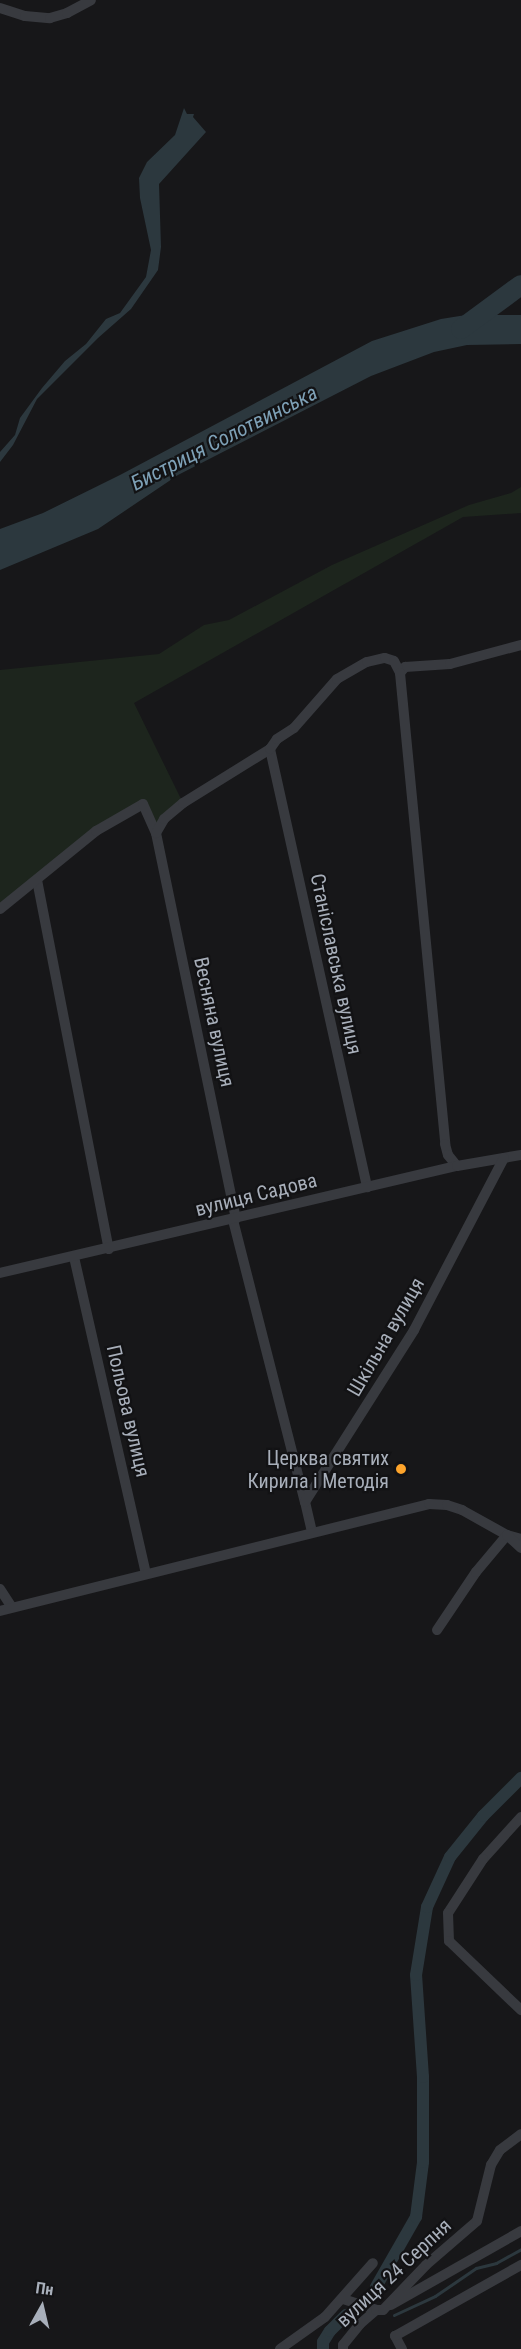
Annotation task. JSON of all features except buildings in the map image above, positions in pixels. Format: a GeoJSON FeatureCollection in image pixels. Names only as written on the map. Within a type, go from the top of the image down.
{"type":"FeatureCollection","features":[{"type":"Feature","properties":{"kind":"street"},"geometry":{"type":"LineString","coordinates":[[0,8],[25,16],[50,18],[67,13],[91,0]]}},
{"type":"Feature","properties":{"kind":"street"},"geometry":{"type":"LineString","coordinates":[[400,673],[405,667],[450,664],[521,645]]}},
{"type":"Feature","properties":{"kind":"street"},"geometry":{"type":"LineString","coordinates":[[156,833],[164,819],[183,802],[270,749],[277,739],[302,720],[337,679],[367,662],[385,658],[394,661],[400,673],[445,1144],[448,1155],[457,1166]]}},
{"type":"Feature","properties":{"kind":"street","name":"Станіславська вулиця"},"geometry":{"type":"LineString","coordinates":[[270,749],[367,1187]]}},
{"type":"Feature","properties":{"kind":"street","name":"Весняна вулиця"},"geometry":{"type":"LineString","coordinates":[[37,880],[96,831],[143,804],[156,833],[235,1219],[305,1502]]}},
{"type":"Feature","properties":{"kind":"street"},"geometry":{"type":"LineString","coordinates":[[0,909],[37,880],[109,1250]]}},
{"type":"Feature","properties":{"kind":"street","name":"вулиця Садова"},"geometry":{"type":"LineString","coordinates":[[0,1273],[109,1250],[457,1166],[521,1155]]}},
{"type":"Feature","properties":{"kind":"street","name":"Шкільна вулиця"},"geometry":{"type":"LineString","coordinates":[[305,1502],[414,1330],[504,1158]]}},
{"type":"Feature","properties":{"kind":"street","name":"Польова вулиця"},"geometry":{"type":"LineString","coordinates":[[74,1257],[146,1574]]}},
{"type":"Feature","properties":{"kind":"street"},"geometry":{"type":"LineString","coordinates":[[305,1502],[312,1532]]}},
{"type":"Feature","properties":{"kind":"street"},"geometry":{"type":"LineString","coordinates":[[0,1611],[11,1606],[429,1504],[447,1505],[462,1510],[507,1535],[521,1539]]}},
{"type":"Feature","properties":{"kind":"street"},"geometry":{"type":"LineString","coordinates":[[507,1535],[521,1548]]}},
{"type":"Feature","properties":{"kind":"street"},"geometry":{"type":"LineString","coordinates":[[437,1630],[476,1572],[507,1535]]}},
{"type":"Feature","properties":{"kind":"street"},"geometry":{"type":"LineString","coordinates":[[0,1589],[11,1606]]}},
{"type":"Feature","properties":{"kind":"street"},"geometry":{"type":"LineString","coordinates":[[521,1817],[483,1859],[448,1913],[449,1941],[521,2010]]}},
{"type":"Feature","properties":{"kind":"street","name":"вулиця 24 Серпня"},"geometry":{"type":"LineString","coordinates":[[343,2349],[343,2345],[360,2324],[380,2310],[426,2265],[477,2222],[491,2165],[500,2150],[521,2134]]}},
{"type":"Feature","properties":{"kind":"street"},"geometry":{"type":"LineString","coordinates":[[343,2299],[380,2310],[521,2231]]}},
{"type":"Feature","properties":{"kind":"street"},"geometry":{"type":"LineString","coordinates":[[280,2349],[325,2318],[373,2263]]}},
{"type":"Feature","properties":{"kind":"street"},"geometry":{"type":"LineString","coordinates":[[402,2349],[395,2336],[521,2265]]}},
{"type":"Feature","properties":{"kind":"street"},"geometry":{"type":"LineString","coordinates":[[297,2349],[299,2337]]}},
{"type":"Feature","properties":{"kind":"shaded area"},"geometry":{"type":"Polygon","coordinates":[[[521,487],[521,513],[463,517],[134,703],[183,803],[156,833],[143,804],[119,816],[0,909],[0,670],[159,654],[204,625],[229,620],[332,565],[469,505],[511,493],[521,487]]]}},
{"type":"Feature","properties":{"kind":"water"},"geometry":{"type":"Polygon","coordinates":[[[184,108],[187,114],[194,114],[193,117],[206,132],[159,184],[161,247],[158,270],[131,309],[98,338],[37,399],[13,445],[0,462],[0,452],[15,435],[20,418],[42,388],[65,361],[86,344],[106,319],[120,313],[146,277],[151,250],[140,198],[139,178],[147,162],[175,135],[184,108]]]}},
{"type":"Feature","properties":{"kind":"water"},"geometry":{"type":"Polygon","coordinates":[[[466,315],[521,315],[521,344],[467,345],[434,352],[371,376],[178,475],[98,529],[0,570],[0,529],[43,513],[120,475],[372,341],[441,319],[466,315]]]}},
{"type":"Feature","properties":{"kind":"waterway","name":"Бистриця Солотвинська"},"geometry":{"type":"LineString","coordinates":[[461,329],[521,285]]}},
{"type":"Feature","properties":{"kind":"waterway"},"geometry":{"type":"LineString","coordinates":[[376,2287],[416,2217],[423,2162],[423,2077],[416,1975],[427,1907],[450,1857],[483,1816],[521,1778]]}},
{"type":"Feature","properties":{"kind":"waterway"},"geometry":{"type":"LineString","coordinates":[[394,2315],[435,2296],[476,2268],[496,2263],[521,2249]]}},
{"type":"Feature","properties":{"kind":"waterway"},"geometry":{"type":"LineString","coordinates":[[323,2349],[323,2342],[330,2331],[346,2315]]}},
{"type":"Feature","properties":{"kind":"place","name":"Церква святих Кирила і Методія"},"geometry":{"type":"Point","coordinates":[401,1469]}}]}
